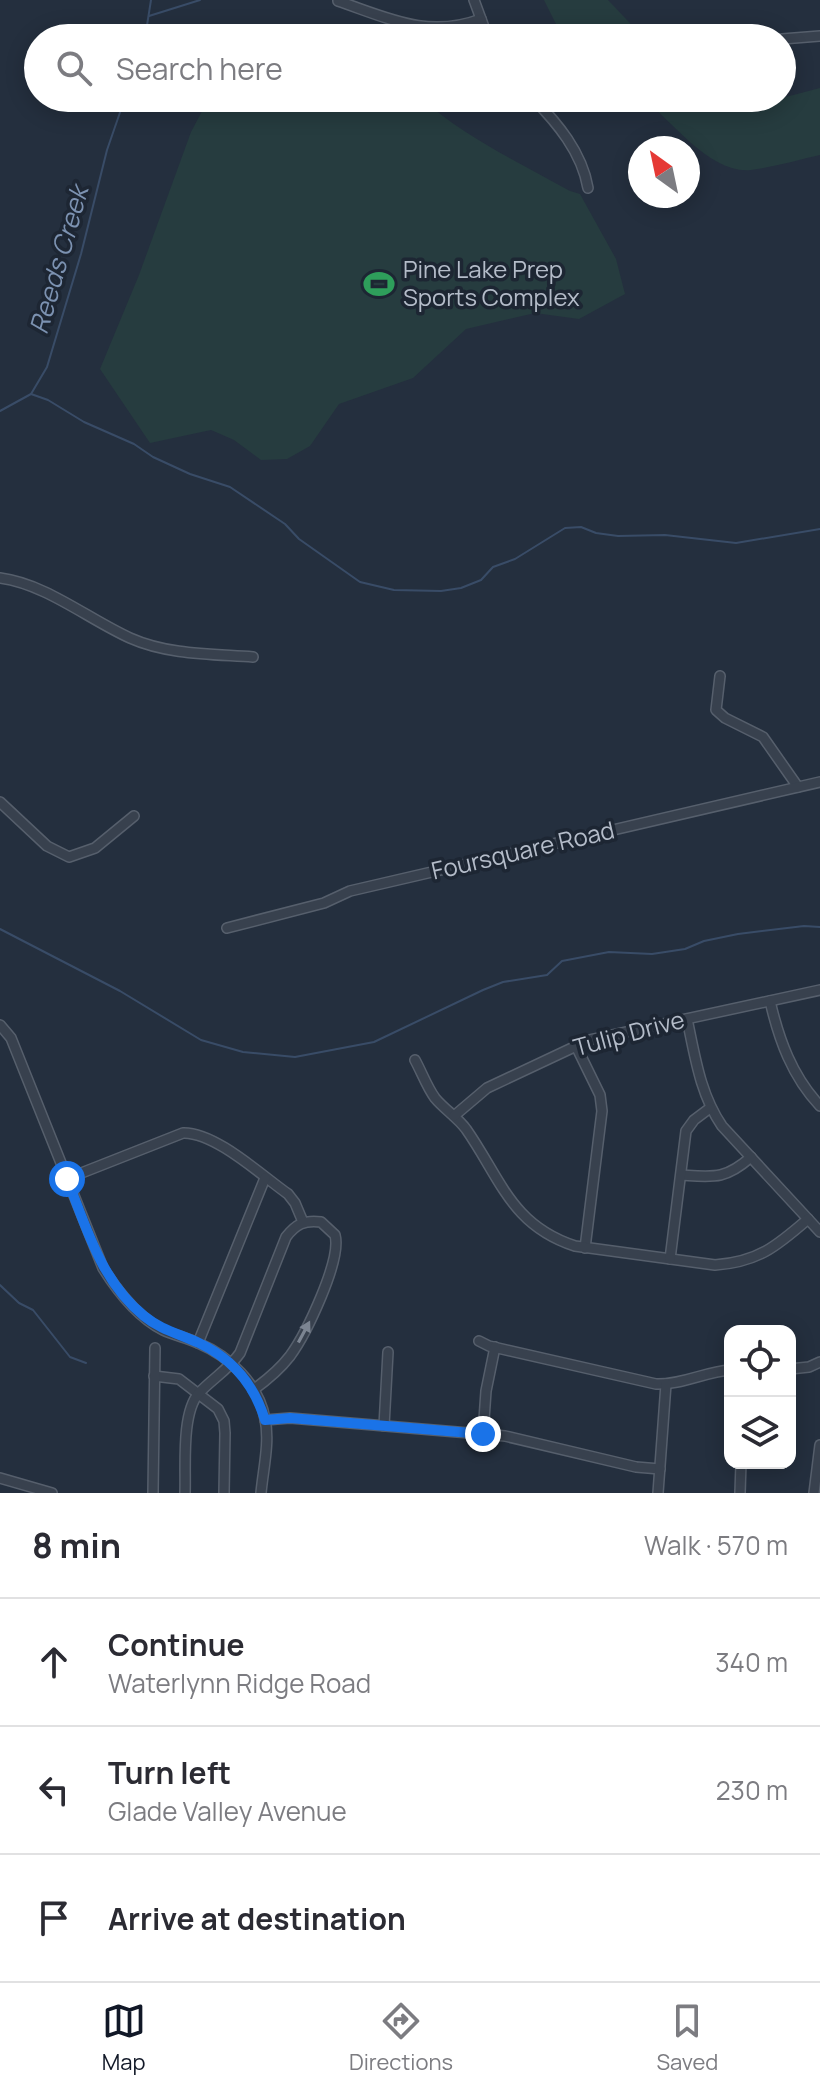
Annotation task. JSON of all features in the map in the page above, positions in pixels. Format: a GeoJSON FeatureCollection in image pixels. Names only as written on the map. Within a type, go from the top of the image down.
{"type":"FeatureCollection","features":[{"type":"Feature","properties":{"kind":"street"},"geometry":{"type":"LineString","coordinates":[[474,0],[483,24]]}},
{"type":"Feature","properties":{"kind":"street"},"geometry":{"type":"LineString","coordinates":[[338,1],[411,24]]}},
{"type":"Feature","properties":{"kind":"street"},"geometry":{"type":"LineString","coordinates":[[462,24],[481,19]]}},
{"type":"Feature","properties":{"kind":"street"},"geometry":{"type":"LineString","coordinates":[[796,38],[820,36]]}},
{"type":"Feature","properties":{"kind":"street"},"geometry":{"type":"LineString","coordinates":[[546,112],[583,167],[588,188]]}},
{"type":"Feature","properties":{"kind":"street"},"geometry":{"type":"LineString","coordinates":[[0,578],[40,590],[133,640],[183,653],[253,657]]}},
{"type":"Feature","properties":{"kind":"street"},"geometry":{"type":"LineString","coordinates":[[720,676],[716,710],[725,718],[763,737],[798,787]]}},
{"type":"Feature","properties":{"kind":"street","name":"Foursquare Road"},"geometry":{"type":"LineString","coordinates":[[227,928],[312,906],[350,891],[820,782]]}},
{"type":"Feature","properties":{"kind":"street"},"geometry":{"type":"LineString","coordinates":[[0,802],[47,846],[69,857],[95,848],[134,816]]}},
{"type":"Feature","properties":{"kind":"street","name":"Tulip Drive"},"geometry":{"type":"LineString","coordinates":[[454,1116],[487,1088],[589,1040],[820,990]]}},
{"type":"Feature","properties":{"kind":"street"},"geometry":{"type":"LineString","coordinates":[[770,1001],[777,1030],[794,1073],[820,1106]]}},
{"type":"Feature","properties":{"kind":"street"},"geometry":{"type":"LineString","coordinates":[[687,1019],[703,1091],[710,1108],[722,1126],[820,1232]]}},
{"type":"Feature","properties":{"kind":"street"},"geometry":{"type":"LineString","coordinates":[[0,1025],[11,1038],[103,1268],[116,1288],[163,1330],[198,1343],[233,1363],[253,1390],[265,1420],[261,1493]]}},
{"type":"Feature","properties":{"kind":"street"},"geometry":{"type":"LineString","coordinates":[[576,1046],[600,1095],[602,1111],[585,1248]]}},
{"type":"Feature","properties":{"kind":"street"},"geometry":{"type":"LineString","coordinates":[[415,1060],[432,1094],[464,1127],[517,1210],[551,1237],[585,1248],[715,1265],[735,1263],[764,1254],[808,1219]]}},
{"type":"Feature","properties":{"kind":"street"},"geometry":{"type":"LineString","coordinates":[[670,1259],[686,1131],[694,1120],[710,1108]]}},
{"type":"Feature","properties":{"kind":"street"},"geometry":{"type":"LineString","coordinates":[[56,1183],[183,1133],[193,1133],[212,1140],[288,1194],[303,1222]]}},
{"type":"Feature","properties":{"kind":"street"},"geometry":{"type":"LineString","coordinates":[[681,1175],[727,1175],[751,1157]]}},
{"type":"Feature","properties":{"kind":"street"},"geometry":{"type":"LineString","coordinates":[[198,1343],[265,1178]]}},
{"type":"Feature","properties":{"kind":"street"},"geometry":{"type":"LineString","coordinates":[[185,1493],[188,1423],[193,1403],[199,1393],[240,1353],[286,1237],[294,1226],[303,1222],[321,1222],[335,1235],[337,1253],[309,1323],[288,1358],[253,1390]]}},
{"type":"Feature","properties":{"kind":"street"},"geometry":{"type":"LineString","coordinates":[[479,1341],[666,1384],[724,1370]]}},
{"type":"Feature","properties":{"kind":"street"},"geometry":{"type":"LineString","coordinates":[[483,1434],[486,1391],[495,1347]]}},
{"type":"Feature","properties":{"kind":"street"},"geometry":{"type":"LineString","coordinates":[[153,1493],[155,1348]]}},
{"type":"Feature","properties":{"kind":"street"},"geometry":{"type":"LineString","coordinates":[[384,1426],[388,1352]]}},
{"type":"Feature","properties":{"kind":"street"},"geometry":{"type":"LineString","coordinates":[[796,1368],[819,1364]]}},
{"type":"Feature","properties":{"kind":"street"},"geometry":{"type":"LineString","coordinates":[[154,1376],[179,1379],[218,1409],[224,1421],[224,1493]]}},
{"type":"Feature","properties":{"kind":"street"},"geometry":{"type":"LineString","coordinates":[[658,1493],[666,1384]]}},
{"type":"Feature","properties":{"kind":"street"},"geometry":{"type":"LineString","coordinates":[[265,1420],[290,1418],[505,1436],[636,1467],[660,1469]]}},
{"type":"Feature","properties":{"kind":"street"},"geometry":{"type":"LineString","coordinates":[[814,1493],[820,1445]]}},
{"type":"Feature","properties":{"kind":"street"},"geometry":{"type":"LineString","coordinates":[[740,1493],[741,1469]]}},
{"type":"Feature","properties":{"kind":"street"},"geometry":{"type":"LineString","coordinates":[[0,1478],[52,1493]]}},
{"type":"Feature","properties":{"kind":"green space"},"geometry":{"type":"Polygon","coordinates":[[[544,0],[608,0],[631,24],[556,24],[544,0]]]}},
{"type":"Feature","properties":{"kind":"green space"},"geometry":{"type":"Polygon","coordinates":[[[820,88],[820,155],[751,170],[721,164],[706,155],[700,150],[700,136],[683,136],[658,112],[796,112],[796,94],[820,88]]]}},
{"type":"Feature","properties":{"kind":"green space","name":"Pine Lake Prep Sports Complex"},"geometry":{"type":"Polygon","coordinates":[[[202,112],[438,112],[512,160],[580,194],[616,259],[625,294],[579,319],[535,313],[466,329],[413,378],[339,404],[310,446],[287,459],[261,460],[234,440],[211,430],[150,443],[100,369],[139,275],[191,132],[202,112]]]}},
{"type":"Feature","properties":{"kind":"waterway","name":"Reeds Creek"},"geometry":{"type":"LineString","coordinates":[[147,24],[151,0]]}},
{"type":"Feature","properties":{"kind":"waterway"},"geometry":{"type":"LineString","coordinates":[[149,16],[200,0]]}},
{"type":"Feature","properties":{"kind":"waterway","name":"Reeds Creek"},"geometry":{"type":"LineString","coordinates":[[0,411],[31,394],[47,367],[120,112]]}},
{"type":"Feature","properties":{"kind":"waterway"},"geometry":{"type":"LineString","coordinates":[[31,394],[134,444],[153,457],[190,474],[230,487],[285,524],[299,539],[360,582],[394,590],[441,591],[461,588],[481,580],[493,567],[515,559],[565,528],[581,527],[618,536],[665,535],[736,543],[820,529]]}},
{"type":"Feature","properties":{"kind":"waterway"},"geometry":{"type":"LineString","coordinates":[[0,929],[120,991],[201,1040],[243,1052],[295,1057],[374,1042],[503,982],[547,975],[562,961],[609,952],[652,954],[685,949],[704,941],[738,934],[820,927]]}},
{"type":"Feature","properties":{"kind":"waterway"},"geometry":{"type":"LineString","coordinates":[[0,1285],[19,1303],[33,1310],[70,1357],[86,1363]]}},
{"type":"Feature","properties":{"kind":"place","name":"Pine Lake Prep Sports Complex"},"geometry":{"type":"Point","coordinates":[379,284]}},
{"type":"Feature","properties":{"kind":"route"},"geometry":{"type":"LineString","coordinates":[[67,1179],[103,1268],[116,1288],[163,1330],[198,1343],[233,1363],[260,1402],[265,1420],[290,1418],[483,1434]]}}]}
